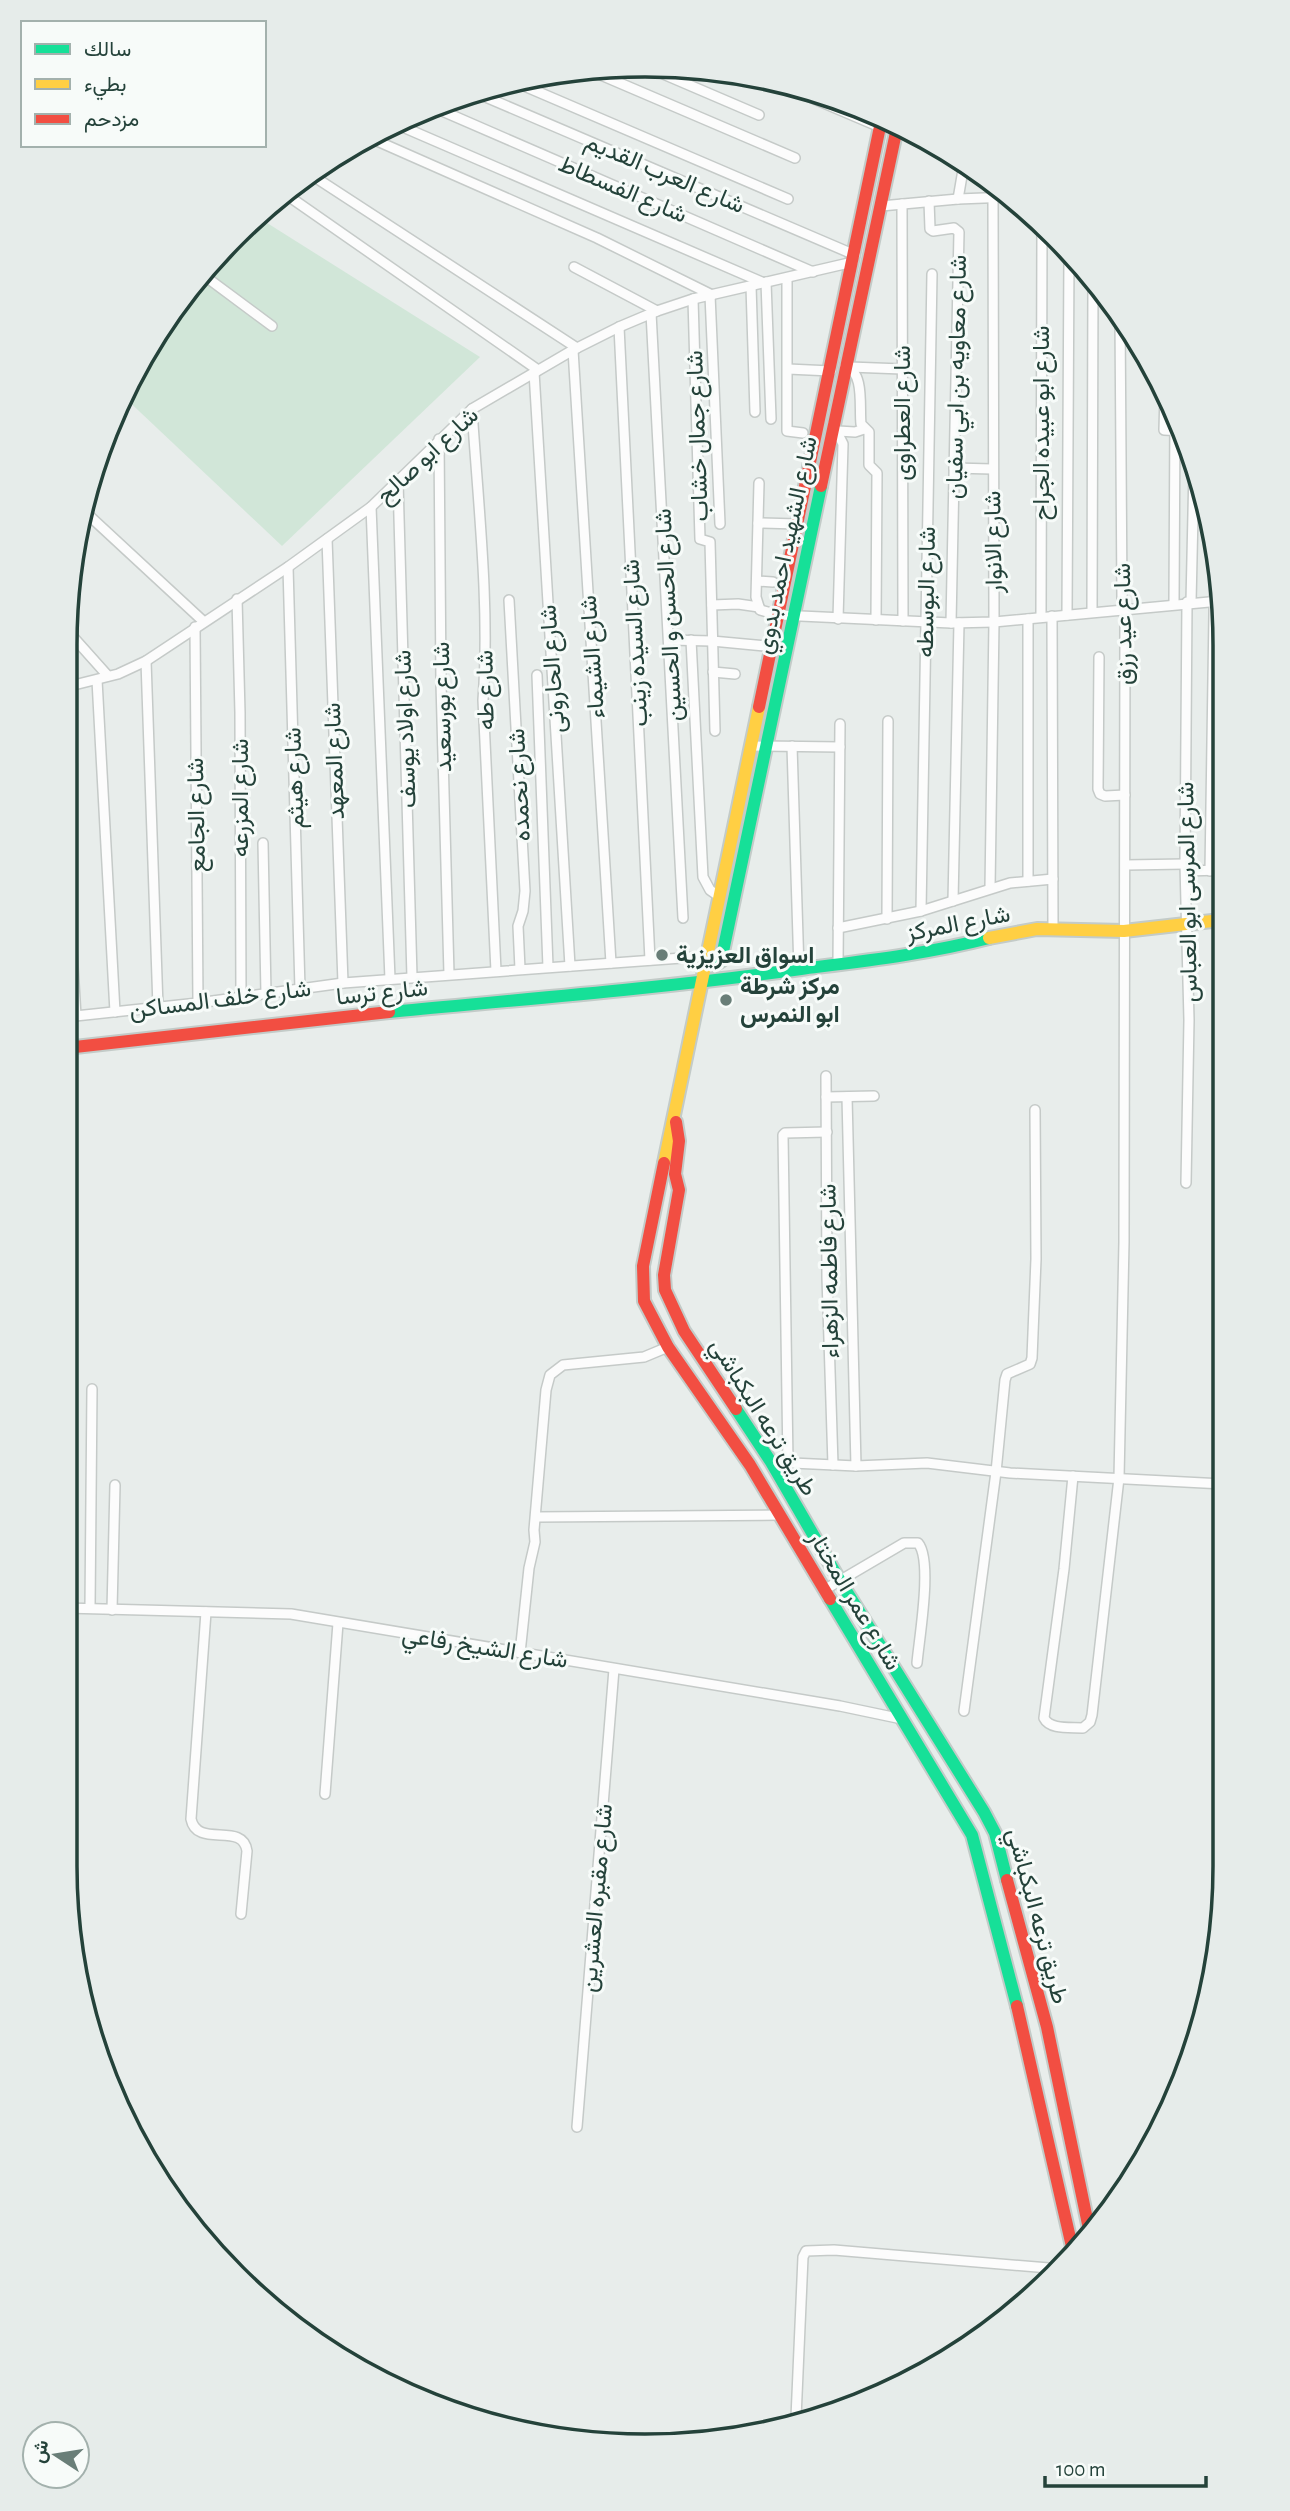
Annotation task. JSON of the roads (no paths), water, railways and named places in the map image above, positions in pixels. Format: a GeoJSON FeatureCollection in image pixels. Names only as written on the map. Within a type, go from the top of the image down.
{"type":"FeatureCollection","features":[{"type":"Feature","properties":{"kind":"street"},"geometry":{"type":"LineString","coordinates":[[608,78],[795,158]]}},
{"type":"Feature","properties":{"kind":"street"},"geometry":{"type":"LineString","coordinates":[[673,78],[759,115]]}},
{"type":"Feature","properties":{"kind":"street"},"geometry":{"type":"LineString","coordinates":[[531,89],[788,199]]}},
{"type":"Feature","properties":{"kind":"street","name":"شارع العرب القديم"},"geometry":{"type":"LineString","coordinates":[[489,99],[854,259]]}},
{"type":"Feature","properties":{"kind":"street","name":"شارع الفسطاط"},"geometry":{"type":"LineString","coordinates":[[447,113],[813,272]]}},
{"type":"Feature","properties":{"kind":"street","name":"شارع الشهيد احمد بدوي"},"geometry":{"type":"LineString","coordinates":[[780,647],[779,615],[880,128]]}},
{"type":"Feature","properties":{"kind":"street"},"geometry":{"type":"LineString","coordinates":[[408,129],[765,283],[771,419]]}},
{"type":"Feature","properties":{"kind":"street","name":"شارع الشهيد احمد بدوي"},"geometry":{"type":"LineString","coordinates":[[708,960],[716,964],[721,961],[780,647],[793,616],[895,136]]}},
{"type":"Feature","properties":{"kind":"street"},"geometry":{"type":"LineString","coordinates":[[381,143],[597,237],[711,295],[719,524]]}},
{"type":"Feature","properties":{"kind":"street"},"geometry":{"type":"LineString","coordinates":[[958,199],[962,174]]}},
{"type":"Feature","properties":{"kind":"street"},"geometry":{"type":"LineString","coordinates":[[319,180],[575,349]]}},
{"type":"Feature","properties":{"kind":"street"},"geometry":{"type":"LineString","coordinates":[[881,206],[993,197]]}},
{"type":"Feature","properties":{"kind":"street","name":"شارع الانوار"},"geometry":{"type":"LineString","coordinates":[[990,888],[994,622],[993,197]]}},
{"type":"Feature","properties":{"kind":"street"},"geometry":{"type":"LineString","coordinates":[[292,200],[536,371]]}},
{"type":"Feature","properties":{"kind":"street","name":"شارع معاويه بن ابي سفيان"},"geometry":{"type":"LineString","coordinates":[[929,201],[930,229],[933,231],[954,228],[959,232],[954,468],[953,901]]}},
{"type":"Feature","properties":{"kind":"street","name":"شارع العطراوى"},"geometry":{"type":"LineString","coordinates":[[901,204],[903,621]]}},
{"type":"Feature","properties":{"kind":"street","name":"شارع ابو عبيده الجراح"},"geometry":{"type":"LineString","coordinates":[[1041,617],[1042,238]]}},
{"type":"Feature","properties":{"kind":"street","name":"شارع ابو صالح"},"geometry":{"type":"LineString","coordinates":[[77,685],[97,680],[146,661],[288,567],[371,507],[472,409],[575,349],[654,312],[693,299],[813,272],[854,259]]}},
{"type":"Feature","properties":{"kind":"street"},"geometry":{"type":"LineString","coordinates":[[574,267],[654,312]]}},
{"type":"Feature","properties":{"kind":"street"},"geometry":{"type":"LineString","coordinates":[[1067,615],[1069,267]]}},
{"type":"Feature","properties":{"kind":"street","name":"شارع البوسطه"},"geometry":{"type":"LineString","coordinates":[[921,911],[932,274]]}},
{"type":"Feature","properties":{"kind":"street"},"geometry":{"type":"LineString","coordinates":[[787,278],[787,431],[803,433]]}},
{"type":"Feature","properties":{"kind":"street"},"geometry":{"type":"LineString","coordinates":[[210,280],[272,326]]}},
{"type":"Feature","properties":{"kind":"street"},"geometry":{"type":"LineString","coordinates":[[751,286],[755,412]]}},
{"type":"Feature","properties":{"kind":"street"},"geometry":{"type":"LineString","coordinates":[[1092,612],[1093,295]]}},
{"type":"Feature","properties":{"kind":"street","name":"شارع جمال خشاب"},"geometry":{"type":"LineString","coordinates":[[693,299],[700,540],[710,542],[715,731]]}},
{"type":"Feature","properties":{"kind":"street","name":"شارع الحسن و الحسين"},"geometry":{"type":"LineString","coordinates":[[654,312],[684,918]]}},
{"type":"Feature","properties":{"kind":"street","name":"شارع السيده زينب"},"geometry":{"type":"LineString","coordinates":[[619,327],[650,960]]}},
{"type":"Feature","properties":{"kind":"street","name":"شارع عيد رزق"},"geometry":{"type":"LineString","coordinates":[[1073,1476],[1064,1569],[1044,1718],[1048,1724],[1054,1726],[1083,1728],[1090,1722],[1092,1715],[1119,1478],[1124,1242],[1126,865],[1120,334]]}},
{"type":"Feature","properties":{"kind":"street","name":"شارع الشيماء"},"geometry":{"type":"LineString","coordinates":[[575,349],[611,963]]}},
{"type":"Feature","properties":{"kind":"street"},"geometry":{"type":"LineString","coordinates":[[847,367],[902,369]]}},
{"type":"Feature","properties":{"kind":"street"},"geometry":{"type":"LineString","coordinates":[[847,367],[858,376],[861,425],[869,432],[869,465],[877,474],[876,620]]}},
{"type":"Feature","properties":{"kind":"street"},"geometry":{"type":"LineString","coordinates":[[788,369],[831,371]]}},
{"type":"Feature","properties":{"kind":"street","name":"شارع الحارونى"},"geometry":{"type":"LineString","coordinates":[[536,371],[570,966]]}},
{"type":"Feature","properties":{"kind":"street","name":"شارع طه"},"geometry":{"type":"LineString","coordinates":[[472,409],[482,574],[485,680],[483,700],[496,971]]}},
{"type":"Feature","properties":{"kind":"street"},"geometry":{"type":"LineString","coordinates":[[1164,415],[1164,430],[1171,430]]}},
{"type":"Feature","properties":{"kind":"street"},"geometry":{"type":"LineString","coordinates":[[835,427],[855,432],[864,429]]}},
{"type":"Feature","properties":{"kind":"street"},"geometry":{"type":"LineString","coordinates":[[835,427],[843,444],[838,619]]}},
{"type":"Feature","properties":{"kind":"street","name":"شارع بورسعيد"},"geometry":{"type":"LineString","coordinates":[[439,439],[441,683],[449,974]]}},
{"type":"Feature","properties":{"kind":"street"},"geometry":{"type":"LineString","coordinates":[[1174,604],[1178,450]]}},
{"type":"Feature","properties":{"kind":"street"},"geometry":{"type":"LineString","coordinates":[[954,468],[992,469]]}},
{"type":"Feature","properties":{"kind":"street","name":"شارع اولاد يوسف"},"geometry":{"type":"LineString","coordinates":[[398,482],[412,977]]}},
{"type":"Feature","properties":{"kind":"street"},"geometry":{"type":"LineString","coordinates":[[759,483],[759,607]]}},
{"type":"Feature","properties":{"kind":"street","name":"شارع المرسى ابو العباس"},"geometry":{"type":"LineString","coordinates":[[1186,1183],[1189,1020],[1186,868],[1193,495]]}},
{"type":"Feature","properties":{"kind":"street"},"geometry":{"type":"LineString","coordinates":[[818,497],[841,500]]}},
{"type":"Feature","properties":{"kind":"street"},"geometry":{"type":"LineString","coordinates":[[371,507],[390,979]]}},
{"type":"Feature","properties":{"kind":"street"},"geometry":{"type":"LineString","coordinates":[[91,518],[199,624]]}},
{"type":"Feature","properties":{"kind":"street"},"geometry":{"type":"LineString","coordinates":[[758,523],[799,524]]}},
{"type":"Feature","properties":{"kind":"street","name":"شارع المعهد"},"geometry":{"type":"LineString","coordinates":[[327,539],[343,983]]}},
{"type":"Feature","properties":{"kind":"street","name":"شارع هيثم"},"geometry":{"type":"LineString","coordinates":[[288,567],[300,989]]}},
{"type":"Feature","properties":{"kind":"street"},"geometry":{"type":"LineString","coordinates":[[757,580],[773,582]]}},
{"type":"Feature","properties":{"kind":"street","name":"شارع المزرعه"},"geometry":{"type":"LineString","coordinates":[[237,599],[241,997]]}},
{"type":"Feature","properties":{"kind":"street","name":"شارع نحمده"},"geometry":{"type":"LineString","coordinates":[[509,600],[525,891],[518,926],[520,970]]}},
{"type":"Feature","properties":{"kind":"street"},"geometry":{"type":"LineString","coordinates":[[712,605],[738,604],[759,607],[764,612],[779,615],[955,623],[994,622],[1211,601]]}},
{"type":"Feature","properties":{"kind":"street"},"geometry":{"type":"LineString","coordinates":[[1052,617],[1053,929]]}},
{"type":"Feature","properties":{"kind":"street"},"geometry":{"type":"LineString","coordinates":[[1028,619],[1028,881]]}},
{"type":"Feature","properties":{"kind":"street","name":"شارع الجامع"},"geometry":{"type":"LineString","coordinates":[[198,1003],[199,624]]}},
{"type":"Feature","properties":{"kind":"street"},"geometry":{"type":"LineString","coordinates":[[670,640],[780,647]]}},
{"type":"Feature","properties":{"kind":"street"},"geometry":{"type":"LineString","coordinates":[[691,640],[703,877],[710,890],[720,897]]}},
{"type":"Feature","properties":{"kind":"street"},"geometry":{"type":"LineString","coordinates":[[77,641],[108,676]]}},
{"type":"Feature","properties":{"kind":"street"},"geometry":{"type":"LineString","coordinates":[[1099,657],[1098,789],[1103,796],[1125,795]]}},
{"type":"Feature","properties":{"kind":"street"},"geometry":{"type":"LineString","coordinates":[[146,661],[158,1007]]}},
{"type":"Feature","properties":{"kind":"street"},"geometry":{"type":"LineString","coordinates":[[713,672],[735,674]]}},
{"type":"Feature","properties":{"kind":"street"},"geometry":{"type":"LineString","coordinates":[[537,675],[548,967]]}},
{"type":"Feature","properties":{"kind":"street"},"geometry":{"type":"LineString","coordinates":[[97,680],[116,1012]]}},
{"type":"Feature","properties":{"kind":"street"},"geometry":{"type":"LineString","coordinates":[[887,919],[888,722]]}},
{"type":"Feature","properties":{"kind":"street"},"geometry":{"type":"LineString","coordinates":[[838,964],[840,724]]}},
{"type":"Feature","properties":{"kind":"street"},"geometry":{"type":"LineString","coordinates":[[760,746],[839,747]]}},
{"type":"Feature","properties":{"kind":"street","name":"شارع الشهيد احمد بدوي"},"geometry":{"type":"LineString","coordinates":[[703,982],[720,897],[760,746]]}},
{"type":"Feature","properties":{"kind":"street"},"geometry":{"type":"LineString","coordinates":[[792,746],[799,970]]}},
{"type":"Feature","properties":{"kind":"street"},"geometry":{"type":"LineString","coordinates":[[1210,871],[1213,755]]}},
{"type":"Feature","properties":{"kind":"street"},"geometry":{"type":"LineString","coordinates":[[263,844],[266,994]]}},
{"type":"Feature","properties":{"kind":"street"},"geometry":{"type":"LineString","coordinates":[[1126,865],[1213,871]]}},
{"type":"Feature","properties":{"kind":"street"},"geometry":{"type":"LineString","coordinates":[[838,928],[921,911],[990,888],[1053,879]]}},
{"type":"Feature","properties":{"kind":"street","name":"شارع المركز"},"geometry":{"type":"LineString","coordinates":[[703,982],[962,945],[1020,931],[1125,931],[1213,921]]}},
{"type":"Feature","properties":{"kind":"street","name":"شارع خلف المساكن"},"geometry":{"type":"LineString","coordinates":[[77,1015],[198,1003],[343,983],[650,960],[708,960]]}},
{"type":"Feature","properties":{"kind":"street","name":"شارع ترسا"},"geometry":{"type":"LineString","coordinates":[[77,1047],[300,1021],[703,982]]}},
{"type":"Feature","properties":{"kind":"street","name":"شارع عمر المختار"},"geometry":{"type":"LineString","coordinates":[[703,982],[642,1279],[645,1301],[668,1347],[761,1460],[781,1516],[808,1544],[902,1719],[947,1771],[978,1851],[1034,2031],[1071,2242]]}},
{"type":"Feature","properties":{"kind":"street","name":"شارع فاطمه الزهراء"},"geometry":{"type":"LineString","coordinates":[[826,1076],[827,1277],[833,1465]]}},
{"type":"Feature","properties":{"kind":"street"},"geometry":{"type":"LineString","coordinates":[[826,1097],[874,1096]]}},
{"type":"Feature","properties":{"kind":"street"},"geometry":{"type":"LineString","coordinates":[[847,1097],[856,1466]]}},
{"type":"Feature","properties":{"kind":"street"},"geometry":{"type":"LineString","coordinates":[[964,1711],[1007,1374],[1030,1364],[1032,1358],[1036,1259],[1035,1110]]}},
{"type":"Feature","properties":{"kind":"street","name":"طريق ترعه البكباشي"},"geometry":{"type":"LineString","coordinates":[[675,1116],[679,1140],[675,1174],[680,1190],[664,1268],[664,1290],[684,1331],[832,1586],[947,1771],[984,1812],[997,1840],[1022,1941],[1034,2031],[1087,2223]]}},
{"type":"Feature","properties":{"kind":"street"},"geometry":{"type":"LineString","coordinates":[[788,1464],[783,1135],[827,1132]]}},
{"type":"Feature","properties":{"kind":"street"},"geometry":{"type":"LineString","coordinates":[[520,1653],[529,1568],[535,1542],[547,1383],[555,1369],[562,1365],[644,1357],[668,1347]]}},
{"type":"Feature","properties":{"kind":"street"},"geometry":{"type":"LineString","coordinates":[[90,1608],[92,1389]]}},
{"type":"Feature","properties":{"kind":"street"},"geometry":{"type":"LineString","coordinates":[[761,1460],[788,1464],[856,1466],[927,1463],[996,1472],[1213,1483]]}},
{"type":"Feature","properties":{"kind":"street"},"geometry":{"type":"LineString","coordinates":[[112,1610],[115,1485]]}},
{"type":"Feature","properties":{"kind":"street"},"geometry":{"type":"LineString","coordinates":[[536,1517],[781,1516]]}},
{"type":"Feature","properties":{"kind":"street"},"geometry":{"type":"LineString","coordinates":[[832,1586],[904,1543],[918,1543],[923,1548],[925,1557],[924,1601],[917,1663]]}},
{"type":"Feature","properties":{"kind":"street","name":"شارع الشيخ رفاعي"},"geometry":{"type":"LineString","coordinates":[[77,1608],[291,1614],[840,1706],[902,1719]]}},
{"type":"Feature","properties":{"kind":"street"},"geometry":{"type":"LineString","coordinates":[[206,1612],[191,1819],[197,1832],[238,1837],[246,1844],[241,1914]]}},
{"type":"Feature","properties":{"kind":"street"},"geometry":{"type":"LineString","coordinates":[[325,1794],[338,1623]]}},
{"type":"Feature","properties":{"kind":"street","name":"شارع مقبره العشرين"},"geometry":{"type":"LineString","coordinates":[[578,2127],[614,1669]]}},
{"type":"Feature","properties":{"kind":"street"},"geometry":{"type":"LineString","coordinates":[[796,2414],[803,2257],[806,2251],[834,2250],[1047,2268]]}},
{"type":"Feature","properties":{"kind":"place","name":"اسواق العزيزية"},"geometry":{"type":"Point","coordinates":[662,955]}},
{"type":"Feature","properties":{"kind":"place","name":"مركز شرطة ابو النمرس"},"geometry":{"type":"Point","coordinates":[726,1000]}}]}
